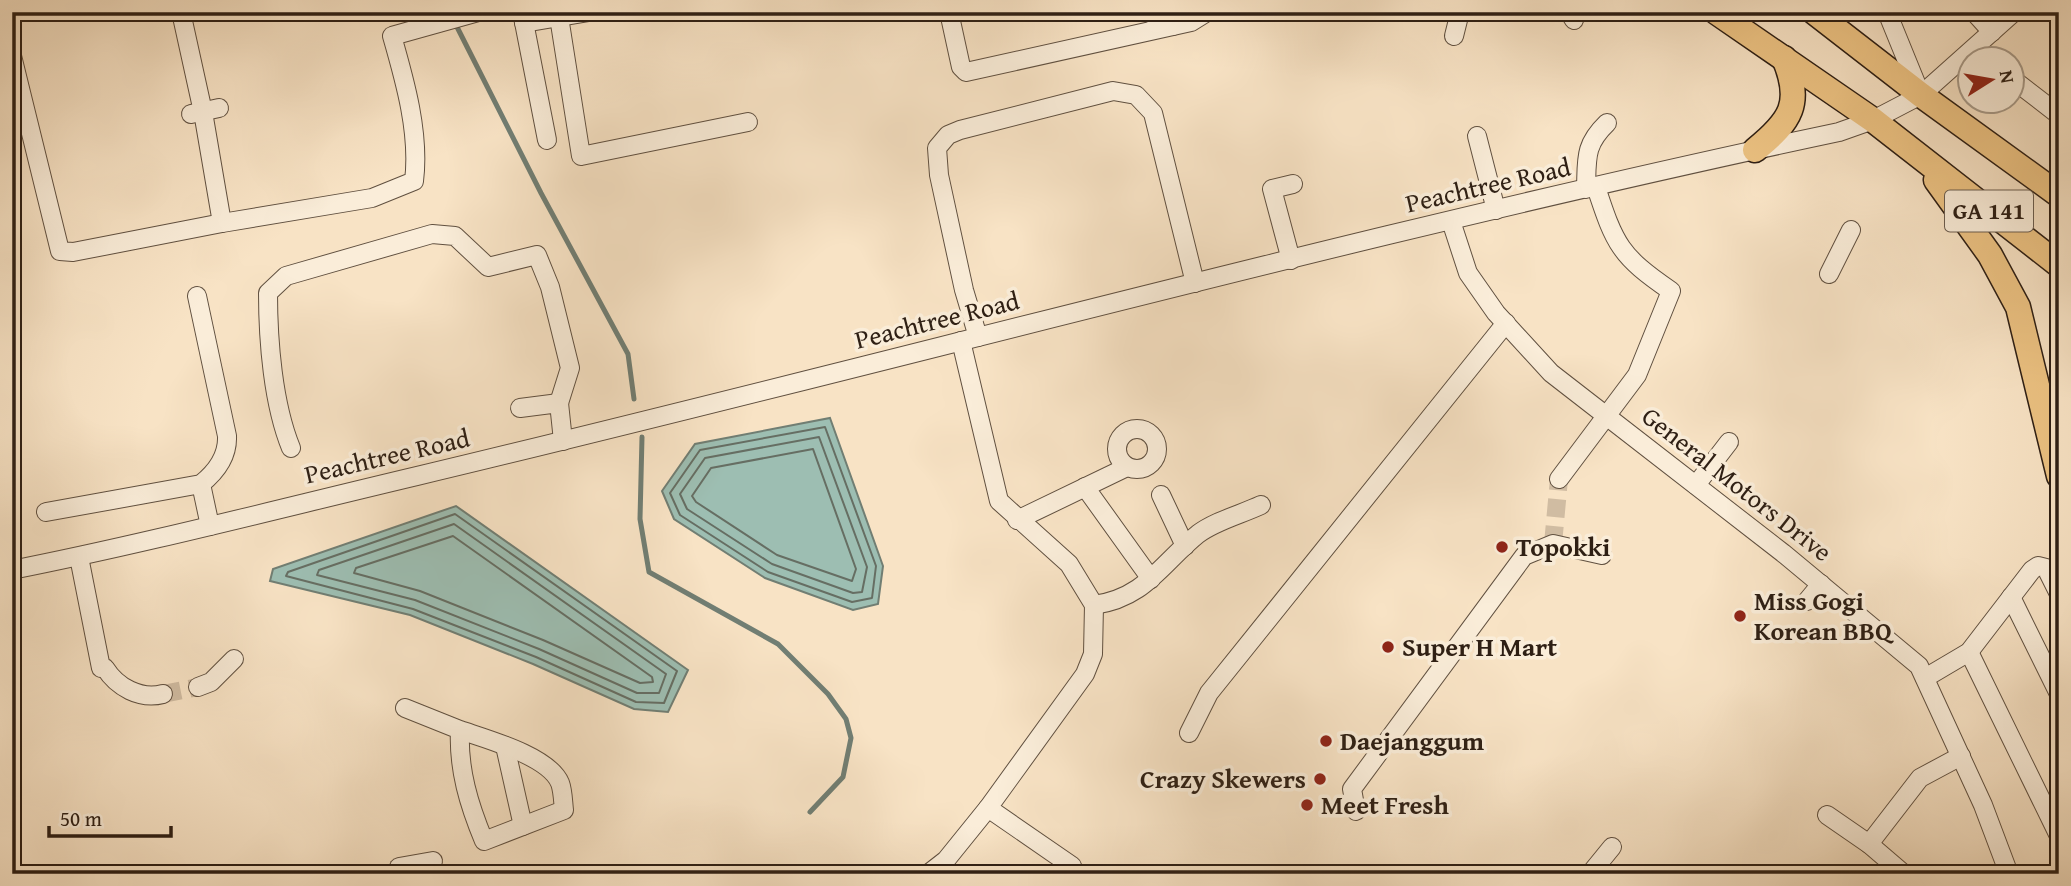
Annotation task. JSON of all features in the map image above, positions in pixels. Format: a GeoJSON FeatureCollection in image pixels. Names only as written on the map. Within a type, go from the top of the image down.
{"type":"FeatureCollection","features":[{"type":"Feature","properties":{"kind":"highway","name":"GA 141"},"geometry":{"type":"LineString","coordinates":[[1716,12],[1874,120],[2059,265]]}},
{"type":"Feature","properties":{"kind":"highway","name":"GA 141"},"geometry":{"type":"LineString","coordinates":[[1814,12],[1921,95],[2059,195]]}},
{"type":"Feature","properties":{"kind":"highway"},"geometry":{"type":"LineString","coordinates":[[1755,150],[1783,125],[1791,109],[1792,83],[1784,58]]}},
{"type":"Feature","properties":{"kind":"highway"},"geometry":{"type":"LineString","coordinates":[[1919,157],[1990,255],[2018,307],[2025,325],[2059,476]]}},
{"type":"Feature","properties":{"kind":"street"},"geometry":{"type":"LineString","coordinates":[[181,12],[193,78],[204,111],[222,223]]}},
{"type":"Feature","properties":{"kind":"street"},"geometry":{"type":"LineString","coordinates":[[12,55],[60,251],[372,198],[414,181],[417,157],[402,69],[392,36],[478,12]]}},
{"type":"Feature","properties":{"kind":"street"},"geometry":{"type":"LineString","coordinates":[[547,140],[523,18],[559,17],[589,12]]}},
{"type":"Feature","properties":{"kind":"street"},"geometry":{"type":"LineString","coordinates":[[949,12],[961,67],[966,72],[1191,22],[1207,12]]}},
{"type":"Feature","properties":{"kind":"street"},"geometry":{"type":"LineString","coordinates":[[1147,12],[1173,26]]}},
{"type":"Feature","properties":{"kind":"street"},"geometry":{"type":"LineString","coordinates":[[1454,36],[1460,12]]}},
{"type":"Feature","properties":{"kind":"street"},"geometry":{"type":"LineString","coordinates":[[1887,12],[1921,95]]}},
{"type":"Feature","properties":{"kind":"street"},"geometry":{"type":"LineString","coordinates":[[1974,12],[1992,32]]}},
{"type":"Feature","properties":{"kind":"street","name":"Peachtree Road"},"geometry":{"type":"LineString","coordinates":[[1976,46],[2014,12]]}},
{"type":"Feature","properties":{"kind":"street"},"geometry":{"type":"LineString","coordinates":[[559,17],[581,156],[748,122]]}},
{"type":"Feature","properties":{"kind":"street","name":"Peachtree Road"},"geometry":{"type":"LineString","coordinates":[[12,570],[79,557],[563,441],[1496,210],[1839,132],[1874,120],[1921,95],[1955,65]]}},
{"type":"Feature","properties":{"kind":"street"},"geometry":{"type":"LineString","coordinates":[[2025,89],[2059,115]]}},
{"type":"Feature","properties":{"kind":"street"},"geometry":{"type":"LineString","coordinates":[[928,874],[946,860],[988,808],[1085,674],[1093,654],[1094,605],[1069,564],[1017,520],[999,500],[970,339],[964,290],[939,175],[937,148],[948,135],[1113,91],[1136,95],[1153,113],[1195,283]]}},
{"type":"Feature","properties":{"kind":"street"},"geometry":{"type":"LineString","coordinates":[[1559,479],[1637,375],[1671,291],[1634,265],[1611,232],[1591,188],[1587,155],[1592,138],[1607,123]]}},
{"type":"Feature","properties":{"kind":"street"},"geometry":{"type":"LineString","coordinates":[[1477,136],[1496,210]]}},
{"type":"Feature","properties":{"kind":"street"},"geometry":{"type":"LineString","coordinates":[[1292,260],[1272,189],[1293,184]]}},
{"type":"Feature","properties":{"kind":"street","name":"General Motors Drive"},"geometry":{"type":"LineString","coordinates":[[1451,221],[1468,273],[1506,323],[1551,373],[1607,414],[1821,584],[1857,625],[1899,648],[1919,666],[1961,756],[2009,874]]}},
{"type":"Feature","properties":{"kind":"street"},"geometry":{"type":"LineString","coordinates":[[1829,274],[1851,230]]}},
{"type":"Feature","properties":{"kind":"street"},"geometry":{"type":"LineString","coordinates":[[291,448],[284,430],[268,329],[268,293],[286,276],[432,234],[455,236],[488,267],[537,256],[550,287],[570,368],[559,402],[563,441]]}},
{"type":"Feature","properties":{"kind":"street"},"geometry":{"type":"LineString","coordinates":[[47,512],[201,484],[212,475],[228,448],[197,296]]}},
{"type":"Feature","properties":{"kind":"street"},"geometry":{"type":"LineString","coordinates":[[1189,733],[1209,693],[1506,323]]}},
{"type":"Feature","properties":{"kind":"street"},"geometry":{"type":"LineString","coordinates":[[520,408],[559,402]]}},
{"type":"Feature","properties":{"kind":"street"},"geometry":{"type":"LineString","coordinates":[[1696,485],[1729,442]]}},
{"type":"Feature","properties":{"kind":"street"},"geometry":{"type":"LineString","coordinates":[[1017,520],[1127,467]]}},
{"type":"Feature","properties":{"kind":"street"},"geometry":{"type":"LineString","coordinates":[[201,484],[210,526]]}},
{"type":"Feature","properties":{"kind":"street"},"geometry":{"type":"LineString","coordinates":[[1085,487],[1151,579]]}},
{"type":"Feature","properties":{"kind":"street"},"geometry":{"type":"LineString","coordinates":[[1161,495],[1185,546]]}},
{"type":"Feature","properties":{"kind":"street"},"geometry":{"type":"LineString","coordinates":[[1094,605],[1115,602],[1137,592],[1200,533],[1261,505]]}},
{"type":"Feature","properties":{"kind":"street"},"geometry":{"type":"LineString","coordinates":[[1356,811],[1352,789],[1524,556],[1553,544],[1602,555]]}},
{"type":"Feature","properties":{"kind":"street"},"geometry":{"type":"LineString","coordinates":[[79,557],[103,668],[113,681],[134,693],[163,694]]}},
{"type":"Feature","properties":{"kind":"street"},"geometry":{"type":"LineString","coordinates":[[1925,678],[1969,652],[2038,566],[2046,568],[2059,594]]}},
{"type":"Feature","properties":{"kind":"street"},"geometry":{"type":"LineString","coordinates":[[1807,601],[1821,584]]}},
{"type":"Feature","properties":{"kind":"street"},"geometry":{"type":"LineString","coordinates":[[2011,597],[2059,694]]}},
{"type":"Feature","properties":{"kind":"street"},"geometry":{"type":"LineString","coordinates":[[1887,663],[1899,648]]}},
{"type":"Feature","properties":{"kind":"street"},"geometry":{"type":"LineString","coordinates":[[1969,652],[2059,836]]}},
{"type":"Feature","properties":{"kind":"street"},"geometry":{"type":"LineString","coordinates":[[198,687],[211,682],[234,659]]}},
{"type":"Feature","properties":{"kind":"street"},"geometry":{"type":"LineString","coordinates":[[405,708],[505,746],[541,764],[559,781],[565,810],[484,841],[469,805],[459,751],[460,730]]}},
{"type":"Feature","properties":{"kind":"street"},"geometry":{"type":"LineString","coordinates":[[505,746],[523,826]]}},
{"type":"Feature","properties":{"kind":"street"},"geometry":{"type":"LineString","coordinates":[[1869,844],[1920,778],[1961,756]]}},
{"type":"Feature","properties":{"kind":"street"},"geometry":{"type":"LineString","coordinates":[[988,808],[1072,866],[1074,874]]}},
{"type":"Feature","properties":{"kind":"street"},"geometry":{"type":"LineString","coordinates":[[1827,815],[1869,844],[1905,874]]}},
{"type":"Feature","properties":{"kind":"street"},"geometry":{"type":"LineString","coordinates":[[1590,874],[1612,847]]}},
{"type":"Feature","properties":{"kind":"street"},"geometry":{"type":"LineString","coordinates":[[399,867],[433,860]]}},
{"type":"Feature","properties":{"kind":"water"},"geometry":{"type":"Polygon","coordinates":[[[830,418],[883,566],[878,604],[853,610],[765,578],[674,519],[662,491],[695,444],[830,418]]]}},
{"type":"Feature","properties":{"kind":"water"},"geometry":{"type":"Polygon","coordinates":[[[456,506],[688,670],[668,712],[634,709],[533,664],[410,615],[270,581],[273,569],[456,506]]]}},
{"type":"Feature","properties":{"kind":"waterway"},"geometry":{"type":"LineString","coordinates":[[454,21],[541,193],[628,354],[634,399]]}},
{"type":"Feature","properties":{"kind":"waterway"},"geometry":{"type":"LineString","coordinates":[[642,437],[640,519],[649,572],[778,644],[828,694],[846,719],[851,738],[843,777],[810,812]]}},
{"type":"Feature","properties":{"kind":"tunnel"},"geometry":{"type":"LineString","coordinates":[[1553,544],[1559,479]]}},
{"type":"Feature","properties":{"kind":"tunnel"},"geometry":{"type":"LineString","coordinates":[[163,694],[198,687]]}},
{"type":"Feature","properties":{"kind":"place","name":"Topokki"},"geometry":{"type":"Point","coordinates":[1502,547]}},
{"type":"Feature","properties":{"kind":"place","name":"Miss Gogi Korean BBQ"},"geometry":{"type":"Point","coordinates":[1740,616]}},
{"type":"Feature","properties":{"kind":"place","name":"Super H Mart"},"geometry":{"type":"Point","coordinates":[1388,647]}},
{"type":"Feature","properties":{"kind":"place","name":"Daejanggum"},"geometry":{"type":"Point","coordinates":[1326,741]}},
{"type":"Feature","properties":{"kind":"place","name":"Crazy Skewers"},"geometry":{"type":"Point","coordinates":[1320,779]}},
{"type":"Feature","properties":{"kind":"place","name":"Meet Fresh"},"geometry":{"type":"Point","coordinates":[1307,805]}}]}
